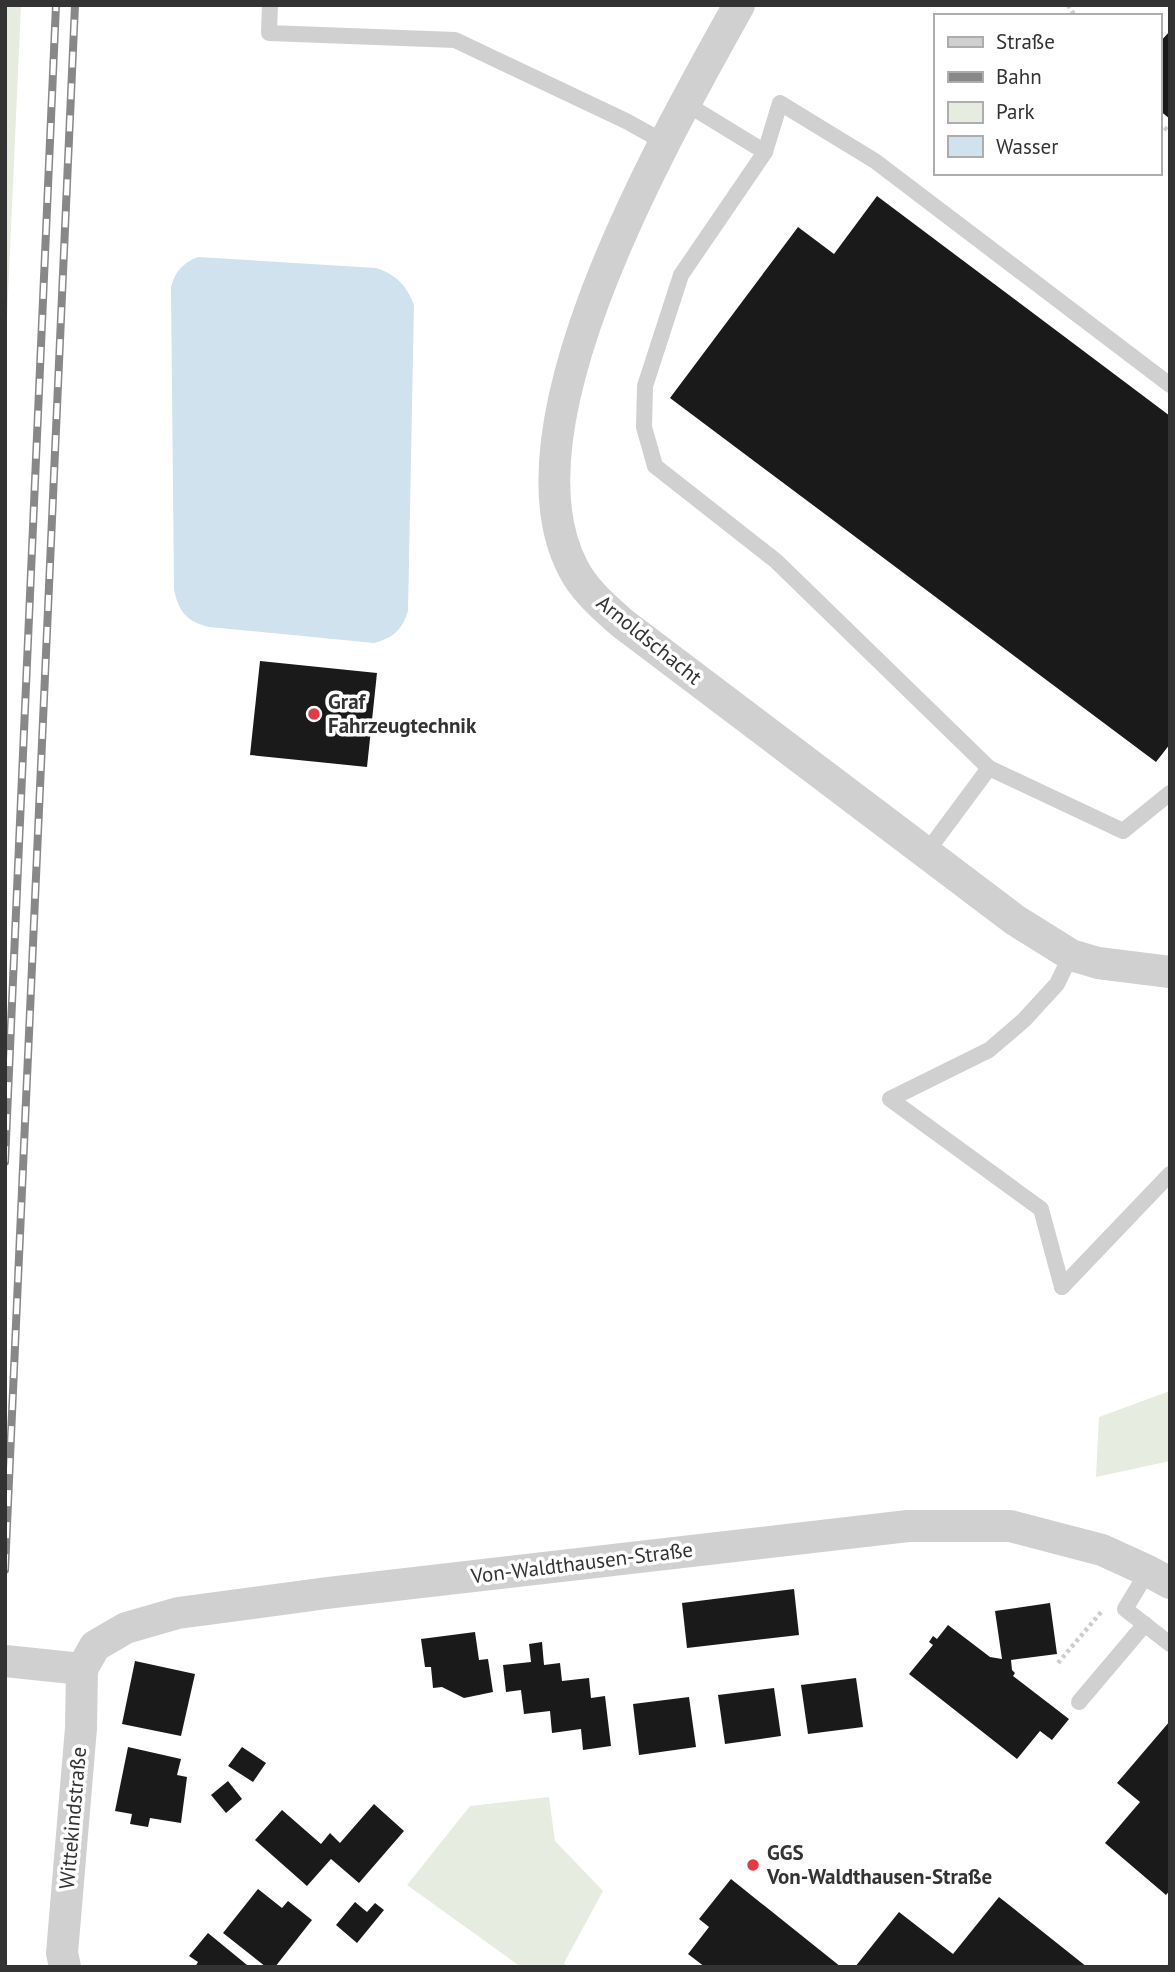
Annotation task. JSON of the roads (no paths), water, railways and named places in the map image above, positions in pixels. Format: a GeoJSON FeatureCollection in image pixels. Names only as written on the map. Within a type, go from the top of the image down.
{"type":"FeatureCollection","features":[{"type":"Feature","properties":{"kind":"street","name":"Arnoldschacht"},"geometry":{"type":"LineString","coordinates":[[739,5],[664,142],[638,197],[594,303],[563,402],[555,443],[553,487],[559,531],[573,569],[596,599],[622,623],[1014,920],[1071,955],[1098,963],[1170,972]]}},
{"type":"Feature","properties":{"kind":"street","name":"Von-Waldthausen-Straße"},"geometry":{"type":"LineString","coordinates":[[82,1669],[95,1646],[126,1629],[178,1613],[327,1593],[908,1526],[1010,1525],[1102,1550],[1159,1577]]}},
{"type":"Feature","properties":{"kind":"street"},"geometry":{"type":"LineString","coordinates":[[5,1661],[82,1669]]}},
{"type":"Feature","properties":{"kind":"street","name":"Wittekindstraße"},"geometry":{"type":"LineString","coordinates":[[65,1967],[62,1953],[81,1728],[82,1669]]}},
{"type":"Feature","properties":{"kind":"lane"},"geometry":{"type":"LineString","coordinates":[[270,5],[269,33],[455,40],[626,121],[664,142]]}},
{"type":"Feature","properties":{"kind":"lane"},"geometry":{"type":"LineString","coordinates":[[685,103],[765,152]]}},
{"type":"Feature","properties":{"kind":"lane"},"geometry":{"type":"LineString","coordinates":[[1170,385],[875,161],[780,103],[765,152],[681,275],[645,386],[644,427],[655,466],[776,561],[989,768],[1124,831],[1170,793]]}},
{"type":"Feature","properties":{"kind":"lane"},"geometry":{"type":"LineString","coordinates":[[926,853],[989,768]]}},
{"type":"Feature","properties":{"kind":"lane"},"geometry":{"type":"LineString","coordinates":[[1071,955],[1057,984],[1024,1020],[989,1050],[890,1099],[1041,1209],[1062,1287],[1170,1174]]}},
{"type":"Feature","properties":{"kind":"lane"},"geometry":{"type":"LineString","coordinates":[[1159,1577],[1125,1609],[1170,1644]]}},
{"type":"Feature","properties":{"kind":"lane"},"geometry":{"type":"LineString","coordinates":[[1079,1702],[1145,1624]]}},
{"type":"Feature","properties":{"kind":"water"},"geometry":{"type":"Polygon","coordinates":[[[198,257],[376,268],[395,278],[411,298],[414,305],[408,611],[400,628],[386,639],[374,643],[209,627],[189,619],[178,604],[174,589],[171,287],[180,268],[198,257]]]}},
{"type":"Feature","properties":{"kind":"railway"},"geometry":{"type":"LineString","coordinates":[[5,1162],[56,5]]}},
{"type":"Feature","properties":{"kind":"railway"},"geometry":{"type":"LineString","coordinates":[[5,1570],[75,5]]}},
{"type":"Feature","properties":{"kind":"place","name":"Graf Fahrzeugtechnik"},"geometry":{"type":"Point","coordinates":[314,714]}},
{"type":"Feature","properties":{"kind":"place","name":"GGS Von-Waldthausen-Straße"},"geometry":{"type":"Point","coordinates":[753,1865]}}]}
